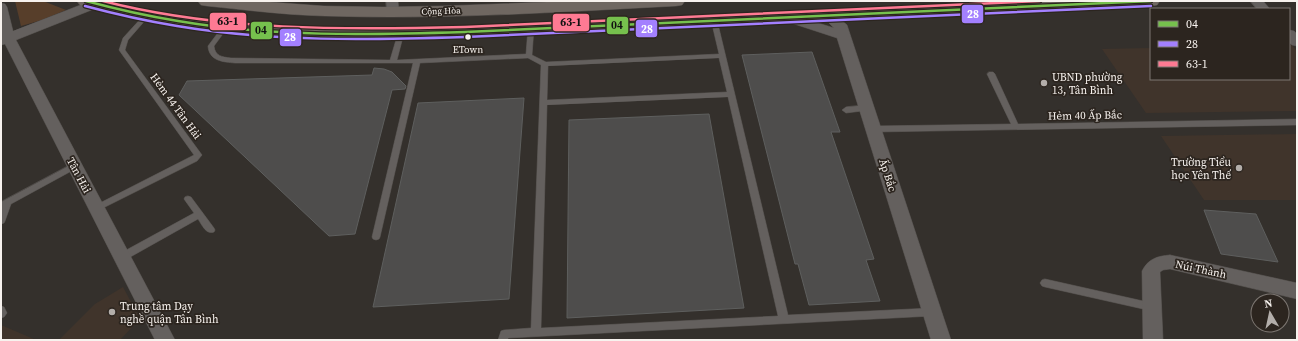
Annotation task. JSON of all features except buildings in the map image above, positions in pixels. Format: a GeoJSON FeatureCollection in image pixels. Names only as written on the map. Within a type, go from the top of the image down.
{"type":"FeatureCollection","features":[{"type":"Feature","properties":{"kind":"main road","name":"Cộng Hòa"},"geometry":{"type":"LineString","coordinates":[[207,1],[286,5],[393,7],[676,1]]}},
{"type":"Feature","properties":{"kind":"main road","name":"Cộng Hòa"},"geometry":{"type":"LineString","coordinates":[[90,2],[142,9],[225,27],[322,33],[401,33],[787,17],[818,7],[890,1]]}},
{"type":"Feature","properties":{"kind":"main road","name":"Cộng Hòa"},"geometry":{"type":"LineString","coordinates":[[142,9],[182,10],[308,21],[395,23],[818,7],[1151,1]]}},
{"type":"Feature","properties":{"kind":"street"},"geometry":{"type":"LineString","coordinates":[[4,32],[90,2]]}},
{"type":"Feature","properties":{"kind":"street","name":"Tân Hải"},"geometry":{"type":"LineString","coordinates":[[1,7],[4,32],[165,340]]}},
{"type":"Feature","properties":{"kind":"street","name":"Ấp Bắc"},"geometry":{"type":"LineString","coordinates":[[818,7],[840,25],[941,340]]}},
{"type":"Feature","properties":{"kind":"street"},"geometry":{"type":"LineString","coordinates":[[787,17],[843,35]]}},
{"type":"Feature","properties":{"kind":"street","name":"Núi Thành"},"geometry":{"type":"LineString","coordinates":[[1153,340],[1152,270],[1157,265],[1165,262],[1297,291]]}},
{"type":"Feature","properties":{"kind":"lane","name":"Hẻm 44 Tân Hải"},"geometry":{"type":"LineString","coordinates":[[97,208],[194,159],[198,155],[122,50],[122,45],[142,9]]}},
{"type":"Feature","properties":{"kind":"lane"},"geometry":{"type":"LineString","coordinates":[[714,20],[784,320]]}},
{"type":"Feature","properties":{"kind":"lane"},"geometry":{"type":"LineString","coordinates":[[225,27],[211,46],[211,52],[214,56],[222,60],[235,61],[394,62],[529,56],[545,64],[722,56]]}},
{"type":"Feature","properties":{"kind":"lane"},"geometry":{"type":"LineString","coordinates":[[529,56],[530,28]]}},
{"type":"Feature","properties":{"kind":"lane"},"geometry":{"type":"LineString","coordinates":[[394,62],[401,33]]}},
{"type":"Feature","properties":{"kind":"lane"},"geometry":{"type":"LineString","coordinates":[[376,237],[417,61]]}},
{"type":"Feature","properties":{"kind":"lane"},"geometry":{"type":"LineString","coordinates":[[536,332],[545,64]]}},
{"type":"Feature","properties":{"kind":"lane"},"geometry":{"type":"LineString","coordinates":[[991,74],[1016,127]]}},
{"type":"Feature","properties":{"kind":"lane"},"geometry":{"type":"LineString","coordinates":[[544,103],[731,94]]}},
{"type":"Feature","properties":{"kind":"lane"},"geometry":{"type":"LineString","coordinates":[[846,110],[867,108]]}},
{"type":"Feature","properties":{"kind":"lane","name":"Hẻm 40 Ấp Bắc"},"geometry":{"type":"LineString","coordinates":[[873,129],[1297,122]]}},
{"type":"Feature","properties":{"kind":"lane"},"geometry":{"type":"LineString","coordinates":[[1,222],[4,204],[74,166]]}},
{"type":"Feature","properties":{"kind":"lane"},"geometry":{"type":"LineString","coordinates":[[188,200],[211,230]]}},
{"type":"Feature","properties":{"kind":"lane"},"geometry":{"type":"LineString","coordinates":[[122,257],[200,214]]}},
{"type":"Feature","properties":{"kind":"lane"},"geometry":{"type":"LineString","coordinates":[[1045,283],[1152,307]]}},
{"type":"Feature","properties":{"kind":"lane"},"geometry":{"type":"LineString","coordinates":[[1,310],[1,314]]}},
{"type":"Feature","properties":{"kind":"lane"},"geometry":{"type":"LineString","coordinates":[[503,340],[504,334],[932,312]]}},
{"type":"Feature","properties":{"kind":"shaded area"},"geometry":{"type":"Polygon","coordinates":[[[15,1],[43,1],[66,10],[42,20],[21,26],[15,1]]]}},
{"type":"Feature","properties":{"kind":"shaded area"},"geometry":{"type":"Polygon","coordinates":[[[1290,45],[1292,45],[1297,51],[1297,111],[1146,113],[1102,49],[1150,48],[1150,80],[1290,80],[1290,45]]]}},
{"type":"Feature","properties":{"kind":"shaded area","name":"Trường Tiểu học Yên Thế"},"geometry":{"type":"Polygon","coordinates":[[[1297,134],[1297,200],[1204,200],[1161,136],[1297,134]]]}},
{"type":"Feature","properties":{"kind":"shaded area","name":"Trung tâm Dạy nghề quận Tân Bình"},"geometry":{"type":"Polygon","coordinates":[[[123,287],[140,319],[120,340],[59,340],[95,304],[123,287]]]}},
{"type":"Feature","properties":{"kind":"shaded area"},"geometry":{"type":"Polygon","coordinates":[[[1,325],[36,340],[1,340],[1,325]]]}},
{"type":"Feature","properties":{"kind":"transit line","name":"04"},"geometry":{"type":"LineString","coordinates":[[86,1],[132,13],[178,22],[226,28],[274,32],[370,34],[465,32],[1151,1]]}},
{"type":"Feature","properties":{"kind":"transit line","name":"63-1"},"geometry":{"type":"LineString","coordinates":[[103,1],[157,13],[211,20],[274,25],[383,28],[465,27],[1040,1]]}},
{"type":"Feature","properties":{"kind":"transit line","name":"28"},"geometry":{"type":"LineString","coordinates":[[85,6],[131,18],[177,27],[225,33],[370,39],[465,37],[1151,6]]}},
{"type":"Feature","properties":{"kind":"place","name":"ETown"},"geometry":{"type":"Point","coordinates":[468,37]}},
{"type":"Feature","properties":{"kind":"place","name":"UBND phường 13, Tân Bình"},"geometry":{"type":"Point","coordinates":[1044,83]}},
{"type":"Feature","properties":{"kind":"place","name":"Trường Tiểu học Yên Thế"},"geometry":{"type":"Point","coordinates":[1239,168]}},
{"type":"Feature","properties":{"kind":"place","name":"Trung tâm Dạy nghề quận Tân Bình"},"geometry":{"type":"Point","coordinates":[112,312]}}]}
